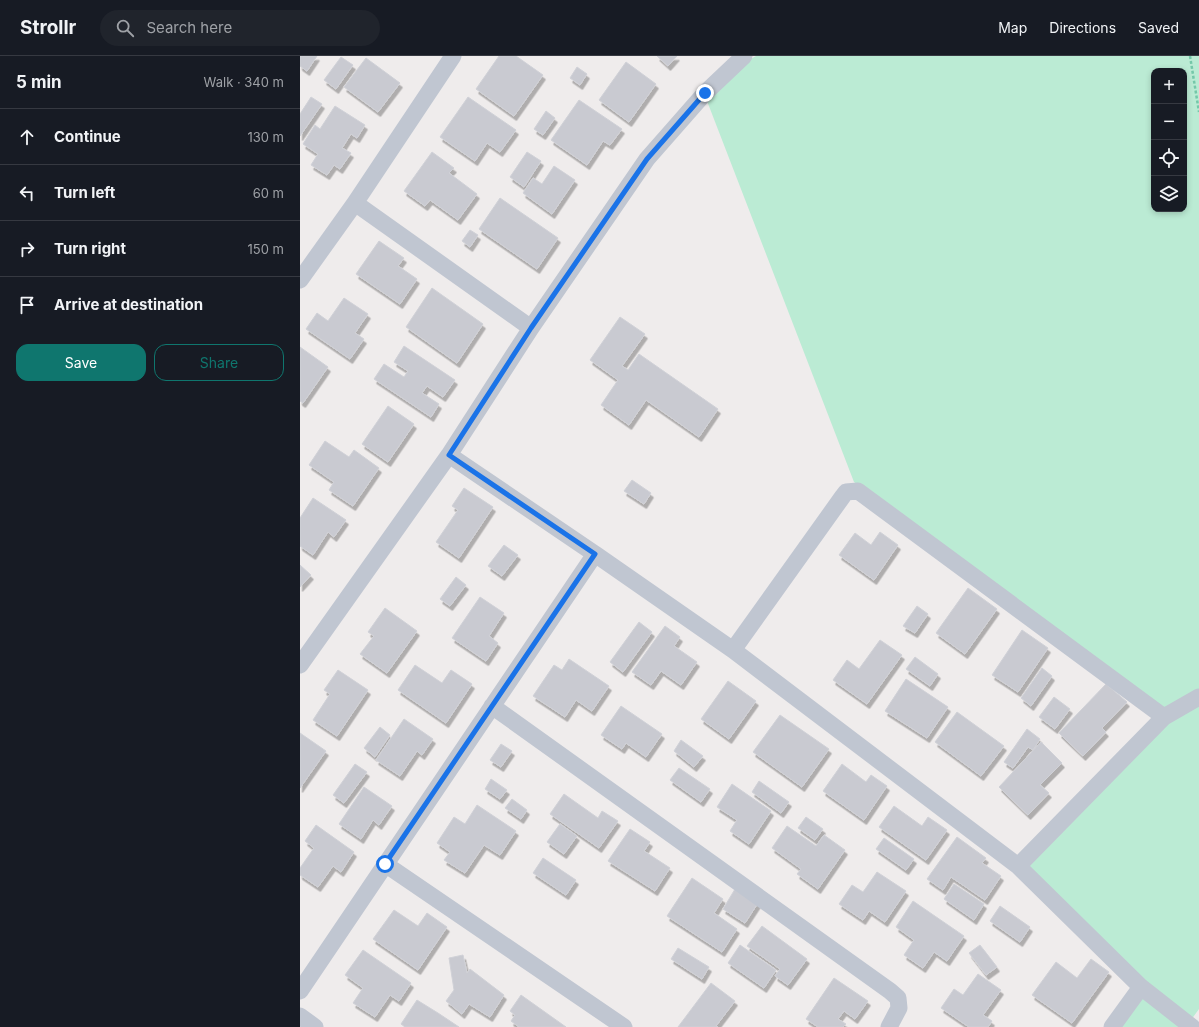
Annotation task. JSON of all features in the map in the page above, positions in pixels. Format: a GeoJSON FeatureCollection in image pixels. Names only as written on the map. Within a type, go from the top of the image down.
{"type":"FeatureCollection","features":[{"type":"Feature","properties":{"kind":"street"},"geometry":{"type":"LineString","coordinates":[[300,280],[355,203],[453,56]]}},
{"type":"Feature","properties":{"kind":"street"},"geometry":{"type":"LineString","coordinates":[[300,665],[449,455],[531,328],[647,159],[705,93],[744,56]]}},
{"type":"Feature","properties":{"kind":"street"},"geometry":{"type":"LineString","coordinates":[[355,203],[531,328]]}},
{"type":"Feature","properties":{"kind":"street"},"geometry":{"type":"LineString","coordinates":[[449,455],[733,650],[1018,866],[1141,987],[1192,1027],[1199,1020]]}},
{"type":"Feature","properties":{"kind":"street"},"geometry":{"type":"LineString","coordinates":[[733,650],[846,492],[858,491],[1164,717]]}},
{"type":"Feature","properties":{"kind":"street"},"geometry":{"type":"LineString","coordinates":[[300,991],[595,554]]}},
{"type":"Feature","properties":{"kind":"street"},"geometry":{"type":"LineString","coordinates":[[1018,866],[1164,717],[1199,697]]}},
{"type":"Feature","properties":{"kind":"street"},"geometry":{"type":"LineString","coordinates":[[492,706],[890,991],[898,998],[899,1008],[888,1027]]}},
{"type":"Feature","properties":{"kind":"street"},"geometry":{"type":"LineString","coordinates":[[385,864],[624,1027]]}},
{"type":"Feature","properties":{"kind":"street"},"geometry":{"type":"LineString","coordinates":[[1112,1027],[1141,987]]}},
{"type":"Feature","properties":{"kind":"street"},"geometry":{"type":"LineString","coordinates":[[300,1016],[315,1027]]}},
{"type":"Feature","properties":{"kind":"path"},"geometry":{"type":"LineString","coordinates":[[1190,56],[1199,112]]}},
{"type":"Feature","properties":{"kind":"green space"},"geometry":{"type":"Polygon","coordinates":[[[756,56],[1199,56],[1199,691],[1165,710],[854,482],[707,101],[749,60],[756,56]]]}},
{"type":"Feature","properties":{"kind":"green space"},"geometry":{"type":"Polygon","coordinates":[[[1199,705],[1199,1009],[1191,1020],[1144,983],[1026,866],[1169,722],[1199,705]]]}},
{"type":"Feature","properties":{"kind":"green space"},"geometry":{"type":"Polygon","coordinates":[[[1142,996],[1180,1027],[1119,1027],[1142,996]]]}},
{"type":"Feature","properties":{"kind":"building"},"geometry":{"type":"Polygon","coordinates":[[[300,56],[317,56],[307,71],[300,66],[300,56]]]}},
{"type":"Feature","properties":{"kind":"building"},"geometry":{"type":"Polygon","coordinates":[[[499,56],[516,56],[543,75],[514,116],[476,89],[499,56]]]}},
{"type":"Feature","properties":{"kind":"building"},"geometry":{"type":"Polygon","coordinates":[[[657,56],[677,56],[668,66],[657,56]]]}},
{"type":"Feature","properties":{"kind":"building"},"geometry":{"type":"Polygon","coordinates":[[[341,57],[353,65],[336,89],[324,80],[341,57]]]}},
{"type":"Feature","properties":{"kind":"building"},"geometry":{"type":"Polygon","coordinates":[[[366,58],[400,83],[378,112],[344,87],[366,58]]]}},
{"type":"Feature","properties":{"kind":"building"},"geometry":{"type":"Polygon","coordinates":[[[626,62],[656,84],[629,122],[599,100],[626,62]]]}},
{"type":"Feature","properties":{"kind":"building"},"geometry":{"type":"Polygon","coordinates":[[[577,67],[587,74],[580,85],[570,78],[577,67]]]}},
{"type":"Feature","properties":{"kind":"building"},"geometry":{"type":"Polygon","coordinates":[[[311,97],[322,104],[300,136],[300,114],[311,97]]]}},
{"type":"Feature","properties":{"kind":"building"},"geometry":{"type":"Polygon","coordinates":[[[468,97],[516,130],[500,152],[487,143],[475,161],[440,137],[468,97]]]}},
{"type":"Feature","properties":{"kind":"building"},"geometry":{"type":"Polygon","coordinates":[[[579,100],[622,129],[610,145],[603,141],[587,165],[551,140],[579,100]]]}},
{"type":"Feature","properties":{"kind":"building"},"geometry":{"type":"Polygon","coordinates":[[[335,106],[365,125],[357,138],[351,134],[342,148],[351,153],[340,169],[334,165],[327,175],[311,165],[318,154],[303,144],[315,125],[320,129],[335,106]]]}},
{"type":"Feature","properties":{"kind":"building"},"geometry":{"type":"Polygon","coordinates":[[[546,111],[555,118],[543,135],[534,129],[546,111]]]}},
{"type":"Feature","properties":{"kind":"building"},"geometry":{"type":"Polygon","coordinates":[[[432,152],[454,168],[449,173],[477,194],[458,220],[430,200],[425,206],[404,191],[432,152]]]}},
{"type":"Feature","properties":{"kind":"building"},"geometry":{"type":"Polygon","coordinates":[[[527,152],[541,161],[524,187],[510,177],[527,152]]]}},
{"type":"Feature","properties":{"kind":"building"},"geometry":{"type":"Polygon","coordinates":[[[554,166],[575,180],[552,214],[523,193],[533,178],[542,184],[554,166]]]}},
{"type":"Feature","properties":{"kind":"building"},"geometry":{"type":"Polygon","coordinates":[[[500,198],[558,238],[537,269],[479,229],[500,198]]]}},
{"type":"Feature","properties":{"kind":"building"},"geometry":{"type":"Polygon","coordinates":[[[470,230],[478,235],[470,247],[462,241],[470,230]]]}},
{"type":"Feature","properties":{"kind":"building"},"geometry":{"type":"Polygon","coordinates":[[[379,241],[404,258],[398,266],[417,279],[400,304],[356,274],[379,241]]]}},
{"type":"Feature","properties":{"kind":"building"},"geometry":{"type":"Polygon","coordinates":[[[432,288],[483,324],[457,363],[406,327],[432,288]]]}},
{"type":"Feature","properties":{"kind":"building"},"geometry":{"type":"Polygon","coordinates":[[[344,298],[368,314],[355,333],[364,339],[350,359],[306,329],[317,313],[328,321],[344,298]]]}},
{"type":"Feature","properties":{"kind":"building"},"geometry":{"type":"Polygon","coordinates":[[[620,317],[645,334],[622,366],[628,370],[639,354],[718,409],[699,437],[646,400],[629,425],[601,405],[618,380],[590,360],[620,317]]]}},
{"type":"Feature","properties":{"kind":"building"},"geometry":{"type":"Polygon","coordinates":[[[404,346],[455,380],[443,397],[427,386],[422,393],[439,404],[431,417],[374,379],[384,364],[404,377],[408,371],[394,362],[404,346]]]}},
{"type":"Feature","properties":{"kind":"building"},"geometry":{"type":"Polygon","coordinates":[[[300,347],[328,367],[303,403],[300,401],[300,347]]]}},
{"type":"Feature","properties":{"kind":"building"},"geometry":{"type":"Polygon","coordinates":[[[388,406],[414,424],[388,462],[362,444],[388,406]]]}},
{"type":"Feature","properties":{"kind":"building"},"geometry":{"type":"Polygon","coordinates":[[[325,441],[349,457],[354,450],[379,468],[353,506],[329,490],[334,482],[309,465],[325,441]]]}},
{"type":"Feature","properties":{"kind":"building"},"geometry":{"type":"Polygon","coordinates":[[[632,480],[651,493],[644,504],[624,491],[632,480]]]}},
{"type":"Feature","properties":{"kind":"building"},"geometry":{"type":"Polygon","coordinates":[[[464,488],[493,507],[459,558],[436,542],[458,510],[452,506],[464,488]]]}},
{"type":"Feature","properties":{"kind":"building"},"geometry":{"type":"Polygon","coordinates":[[[313,498],[346,520],[334,537],[328,532],[313,555],[300,546],[300,518],[313,498]]]}},
{"type":"Feature","properties":{"kind":"building"},"geometry":{"type":"Polygon","coordinates":[[[880,532],[898,545],[874,580],[839,555],[855,533],[871,545],[880,532]]]}},
{"type":"Feature","properties":{"kind":"building"},"geometry":{"type":"Polygon","coordinates":[[[504,545],[518,555],[502,576],[488,566],[504,545]]]}},
{"type":"Feature","properties":{"kind":"building"},"geometry":{"type":"Polygon","coordinates":[[[300,565],[311,575],[300,587],[300,565]]]}},
{"type":"Feature","properties":{"kind":"building"},"geometry":{"type":"Polygon","coordinates":[[[456,577],[466,585],[450,606],[440,599],[456,577]]]}},
{"type":"Feature","properties":{"kind":"building"},"geometry":{"type":"Polygon","coordinates":[[[968,588],[997,609],[965,654],[936,633],[968,588]]]}},
{"type":"Feature","properties":{"kind":"building"},"geometry":{"type":"Polygon","coordinates":[[[480,597],[504,613],[489,636],[498,643],[486,661],[452,638],[480,597]]]}},
{"type":"Feature","properties":{"kind":"building"},"geometry":{"type":"Polygon","coordinates":[[[917,606],[928,614],[915,633],[903,626],[917,606]]]}},
{"type":"Feature","properties":{"kind":"building"},"geometry":{"type":"Polygon","coordinates":[[[385,608],[417,631],[387,673],[360,654],[374,636],[368,632],[385,608]]]}},
{"type":"Feature","properties":{"kind":"building"},"geometry":{"type":"Polygon","coordinates":[[[639,622],[652,632],[623,672],[610,662],[639,622]]]}},
{"type":"Feature","properties":{"kind":"building"},"geometry":{"type":"Polygon","coordinates":[[[665,626],[680,637],[674,646],[697,662],[681,685],[661,671],[651,685],[632,672],[665,626]]]}},
{"type":"Feature","properties":{"kind":"building"},"geometry":{"type":"Polygon","coordinates":[[[1022,630],[1048,648],[1018,692],[992,675],[1022,630]]]}},
{"type":"Feature","properties":{"kind":"building"},"geometry":{"type":"Polygon","coordinates":[[[880,640],[902,655],[867,704],[833,680],[847,660],[859,669],[880,640]]]}},
{"type":"Feature","properties":{"kind":"building"},"geometry":{"type":"Polygon","coordinates":[[[915,657],[938,674],[930,686],[906,669],[915,657]]]}},
{"type":"Feature","properties":{"kind":"building"},"geometry":{"type":"Polygon","coordinates":[[[569,659],[609,686],[592,711],[576,700],[565,717],[533,696],[554,665],[562,670],[569,659]]]}},
{"type":"Feature","properties":{"kind":"building"},"geometry":{"type":"Polygon","coordinates":[[[415,665],[442,683],[451,670],[472,684],[446,723],[398,690],[415,665]]]}},
{"type":"Feature","properties":{"kind":"building"},"geometry":{"type":"Polygon","coordinates":[[[1042,668],[1052,676],[1031,706],[1021,698],[1042,668]]]}},
{"type":"Feature","properties":{"kind":"building"},"geometry":{"type":"Polygon","coordinates":[[[338,670],[368,690],[337,736],[313,720],[330,694],[324,690],[338,670]]]}},
{"type":"Feature","properties":{"kind":"building"},"geometry":{"type":"Polygon","coordinates":[[[906,679],[948,707],[927,738],[885,711],[906,679]]]}},
{"type":"Feature","properties":{"kind":"building"},"geometry":{"type":"Polygon","coordinates":[[[728,681],[756,701],[729,739],[701,719],[728,681]]]}},
{"type":"Feature","properties":{"kind":"building"},"geometry":{"type":"Polygon","coordinates":[[[1106,684],[1127,702],[1102,728],[1106,732],[1083,756],[1059,733],[1106,684]]]}},
{"type":"Feature","properties":{"kind":"building"},"geometry":{"type":"Polygon","coordinates":[[[1054,697],[1070,709],[1055,729],[1039,717],[1054,697]]]}},
{"type":"Feature","properties":{"kind":"building"},"geometry":{"type":"Polygon","coordinates":[[[621,706],[662,734],[646,757],[626,743],[622,749],[601,735],[621,706]]]}},
{"type":"Feature","properties":{"kind":"building"},"geometry":{"type":"Polygon","coordinates":[[[957,712],[1004,746],[981,776],[935,742],[957,712]]]}},
{"type":"Feature","properties":{"kind":"building"},"geometry":{"type":"Polygon","coordinates":[[[780,715],[829,749],[802,787],[753,752],[780,715]]]}},
{"type":"Feature","properties":{"kind":"building"},"geometry":{"type":"Polygon","coordinates":[[[404,719],[433,739],[422,755],[417,751],[400,776],[376,760],[404,719]]]}},
{"type":"Feature","properties":{"kind":"building"},"geometry":{"type":"Polygon","coordinates":[[[380,727],[390,735],[375,757],[364,748],[380,727]]]}},
{"type":"Feature","properties":{"kind":"building"},"geometry":{"type":"Polygon","coordinates":[[[1027,729],[1040,739],[1033,750],[1028,747],[1013,768],[1004,762],[1027,729]]]}},
{"type":"Feature","properties":{"kind":"building"},"geometry":{"type":"Polygon","coordinates":[[[300,733],[326,751],[300,788],[300,733]]]}},
{"type":"Feature","properties":{"kind":"building"},"geometry":{"type":"Polygon","coordinates":[[[681,740],[703,756],[694,767],[674,751],[681,740]]]}},
{"type":"Feature","properties":{"kind":"building"},"geometry":{"type":"Polygon","coordinates":[[[1041,742],[1062,763],[1040,785],[1049,793],[1028,815],[999,787],[1041,742]]]}},
{"type":"Feature","properties":{"kind":"building"},"geometry":{"type":"Polygon","coordinates":[[[501,744],[512,751],[501,767],[490,760],[501,744]]]}},
{"type":"Feature","properties":{"kind":"building"},"geometry":{"type":"Polygon","coordinates":[[[355,764],[367,772],[344,803],[333,795],[355,764]]]}},
{"type":"Feature","properties":{"kind":"building"},"geometry":{"type":"Polygon","coordinates":[[[842,764],[866,782],[871,775],[887,786],[864,820],[823,791],[842,764]]]}},
{"type":"Feature","properties":{"kind":"building"},"geometry":{"type":"Polygon","coordinates":[[[679,768],[710,789],[701,802],[670,780],[679,768]]]}},
{"type":"Feature","properties":{"kind":"building"},"geometry":{"type":"Polygon","coordinates":[[[491,779],[507,790],[500,799],[485,789],[491,779]]]}},
{"type":"Feature","properties":{"kind":"building"},"geometry":{"type":"Polygon","coordinates":[[[759,781],[789,802],[781,813],[752,792],[759,781]]]}},
{"type":"Feature","properties":{"kind":"building"},"geometry":{"type":"Polygon","coordinates":[[[732,784],[771,811],[749,844],[730,831],[737,820],[717,807],[732,784]]]}},
{"type":"Feature","properties":{"kind":"building"},"geometry":{"type":"Polygon","coordinates":[[[364,787],[392,806],[379,825],[373,820],[361,839],[339,824],[364,787]]]}},
{"type":"Feature","properties":{"kind":"building"},"geometry":{"type":"Polygon","coordinates":[[[564,794],[598,818],[602,811],[618,821],[599,848],[550,814],[564,794]]]}},
{"type":"Feature","properties":{"kind":"building"},"geometry":{"type":"Polygon","coordinates":[[[512,799],[527,810],[521,819],[505,808],[512,799]]]}},
{"type":"Feature","properties":{"kind":"building"},"geometry":{"type":"Polygon","coordinates":[[[477,805],[516,831],[500,855],[484,845],[465,873],[444,860],[450,852],[437,843],[454,817],[465,824],[477,805]]]}},
{"type":"Feature","properties":{"kind":"building"},"geometry":{"type":"Polygon","coordinates":[[[894,806],[922,826],[928,817],[947,830],[926,860],[879,827],[894,806]]]}},
{"type":"Feature","properties":{"kind":"building"},"geometry":{"type":"Polygon","coordinates":[[[806,817],[823,829],[815,840],[798,828],[806,817]]]}},
{"type":"Feature","properties":{"kind":"building"},"geometry":{"type":"Polygon","coordinates":[[[560,824],[577,836],[564,854],[547,842],[560,824]]]}},
{"type":"Feature","properties":{"kind":"building"},"geometry":{"type":"Polygon","coordinates":[[[316,825],[354,852],[341,872],[333,866],[318,887],[300,875],[300,868],[314,848],[305,841],[316,825]]]}},
{"type":"Feature","properties":{"kind":"building"},"geometry":{"type":"Polygon","coordinates":[[[787,826],[816,846],[824,835],[845,850],[818,889],[797,874],[801,869],[772,848],[787,826]]]}},
{"type":"Feature","properties":{"kind":"building"},"geometry":{"type":"Polygon","coordinates":[[[630,829],[650,842],[644,851],[670,868],[655,891],[608,861],[630,829]]]}},
{"type":"Feature","properties":{"kind":"building"},"geometry":{"type":"Polygon","coordinates":[[[957,837],[986,858],[982,863],[1001,876],[985,900],[951,877],[943,890],[927,879],[957,837]]]}},
{"type":"Feature","properties":{"kind":"building"},"geometry":{"type":"Polygon","coordinates":[[[884,838],[914,859],[906,870],[876,849],[884,838]]]}},
{"type":"Feature","properties":{"kind":"building"},"geometry":{"type":"Polygon","coordinates":[[[543,858],[576,880],[566,895],[533,873],[543,858]]]}},
{"type":"Feature","properties":{"kind":"building"},"geometry":{"type":"Polygon","coordinates":[[[877,872],[906,891],[885,922],[869,911],[863,920],[839,904],[852,885],[863,892],[877,872]]]}},
{"type":"Feature","properties":{"kind":"building"},"geometry":{"type":"Polygon","coordinates":[[[692,878],[723,899],[714,913],[737,929],[722,952],[667,916],[692,878]]]}},
{"type":"Feature","properties":{"kind":"building"},"geometry":{"type":"Polygon","coordinates":[[[954,884],[984,904],[974,920],[944,899],[954,884]]]}},
{"type":"Feature","properties":{"kind":"building"},"geometry":{"type":"Polygon","coordinates":[[[735,889],[758,903],[745,923],[723,909],[735,889]]]}},
{"type":"Feature","properties":{"kind":"building"},"geometry":{"type":"Polygon","coordinates":[[[913,901],[964,936],[947,961],[934,952],[923,968],[904,955],[914,940],[896,927],[913,901]]]}},
{"type":"Feature","properties":{"kind":"building"},"geometry":{"type":"Polygon","coordinates":[[[1000,906],[1030,927],[1020,942],[990,921],[1000,906]]]}},
{"type":"Feature","properties":{"kind":"building"},"geometry":{"type":"Polygon","coordinates":[[[394,910],[418,926],[427,913],[447,927],[418,970],[373,939],[394,910]]]}},
{"type":"Feature","properties":{"kind":"building"},"geometry":{"type":"Polygon","coordinates":[[[762,926],[807,959],[788,985],[775,976],[780,969],[747,946],[762,926]]]}},
{"type":"Feature","properties":{"kind":"building"},"geometry":{"type":"Polygon","coordinates":[[[740,945],[776,970],[764,988],[728,963],[740,945]]]}},
{"type":"Feature","properties":{"kind":"building"},"geometry":{"type":"Polygon","coordinates":[[[980,945],[997,967],[986,975],[969,953],[980,945]]]}},
{"type":"Feature","properties":{"kind":"building"},"geometry":{"type":"Polygon","coordinates":[[[678,948],[709,967],[702,979],[671,959],[678,948]]]}},
{"type":"Feature","properties":{"kind":"building"},"geometry":{"type":"Polygon","coordinates":[[[363,950],[411,983],[399,1001],[390,995],[375,1017],[353,1003],[363,988],[345,975],[363,950]]]}},
{"type":"Feature","properties":{"kind":"building"},"geometry":{"type":"Polygon","coordinates":[[[463,955],[467,973],[470,969],[504,995],[490,1017],[469,1004],[462,1014],[446,1001],[454,990],[449,958],[463,955]]]}},
{"type":"Feature","properties":{"kind":"building"},"geometry":{"type":"Polygon","coordinates":[[[1091,959],[1109,972],[1072,1023],[1032,995],[1056,962],[1077,978],[1091,959]]]}},
{"type":"Feature","properties":{"kind":"building"},"geometry":{"type":"Polygon","coordinates":[[[978,974],[1001,990],[983,1015],[992,1021],[988,1027],[969,1027],[941,1008],[954,989],[963,995],[978,974]]]}},
{"type":"Feature","properties":{"kind":"building"},"geometry":{"type":"Polygon","coordinates":[[[834,978],[868,1001],[855,1019],[844,1011],[838,1019],[846,1024],[843,1027],[818,1027],[806,1019],[834,978]]]}},
{"type":"Feature","properties":{"kind":"building"},"geometry":{"type":"Polygon","coordinates":[[[711,983],[735,1001],[716,1026],[718,1027],[678,1027],[711,983]]]}},
{"type":"Feature","properties":{"kind":"building"},"geometry":{"type":"Polygon","coordinates":[[[521,995],[566,1027],[519,1027],[511,1021],[515,1015],[510,1011],[521,995]]]}},
{"type":"Feature","properties":{"kind":"building"},"geometry":{"type":"Polygon","coordinates":[[[417,1000],[459,1027],[405,1027],[401,1024],[417,1000]]]}},
{"type":"Feature","properties":{"kind":"route"},"geometry":{"type":"LineString","coordinates":[[385,864],[595,554],[449,455],[531,328],[647,159],[705,93]]}}]}
